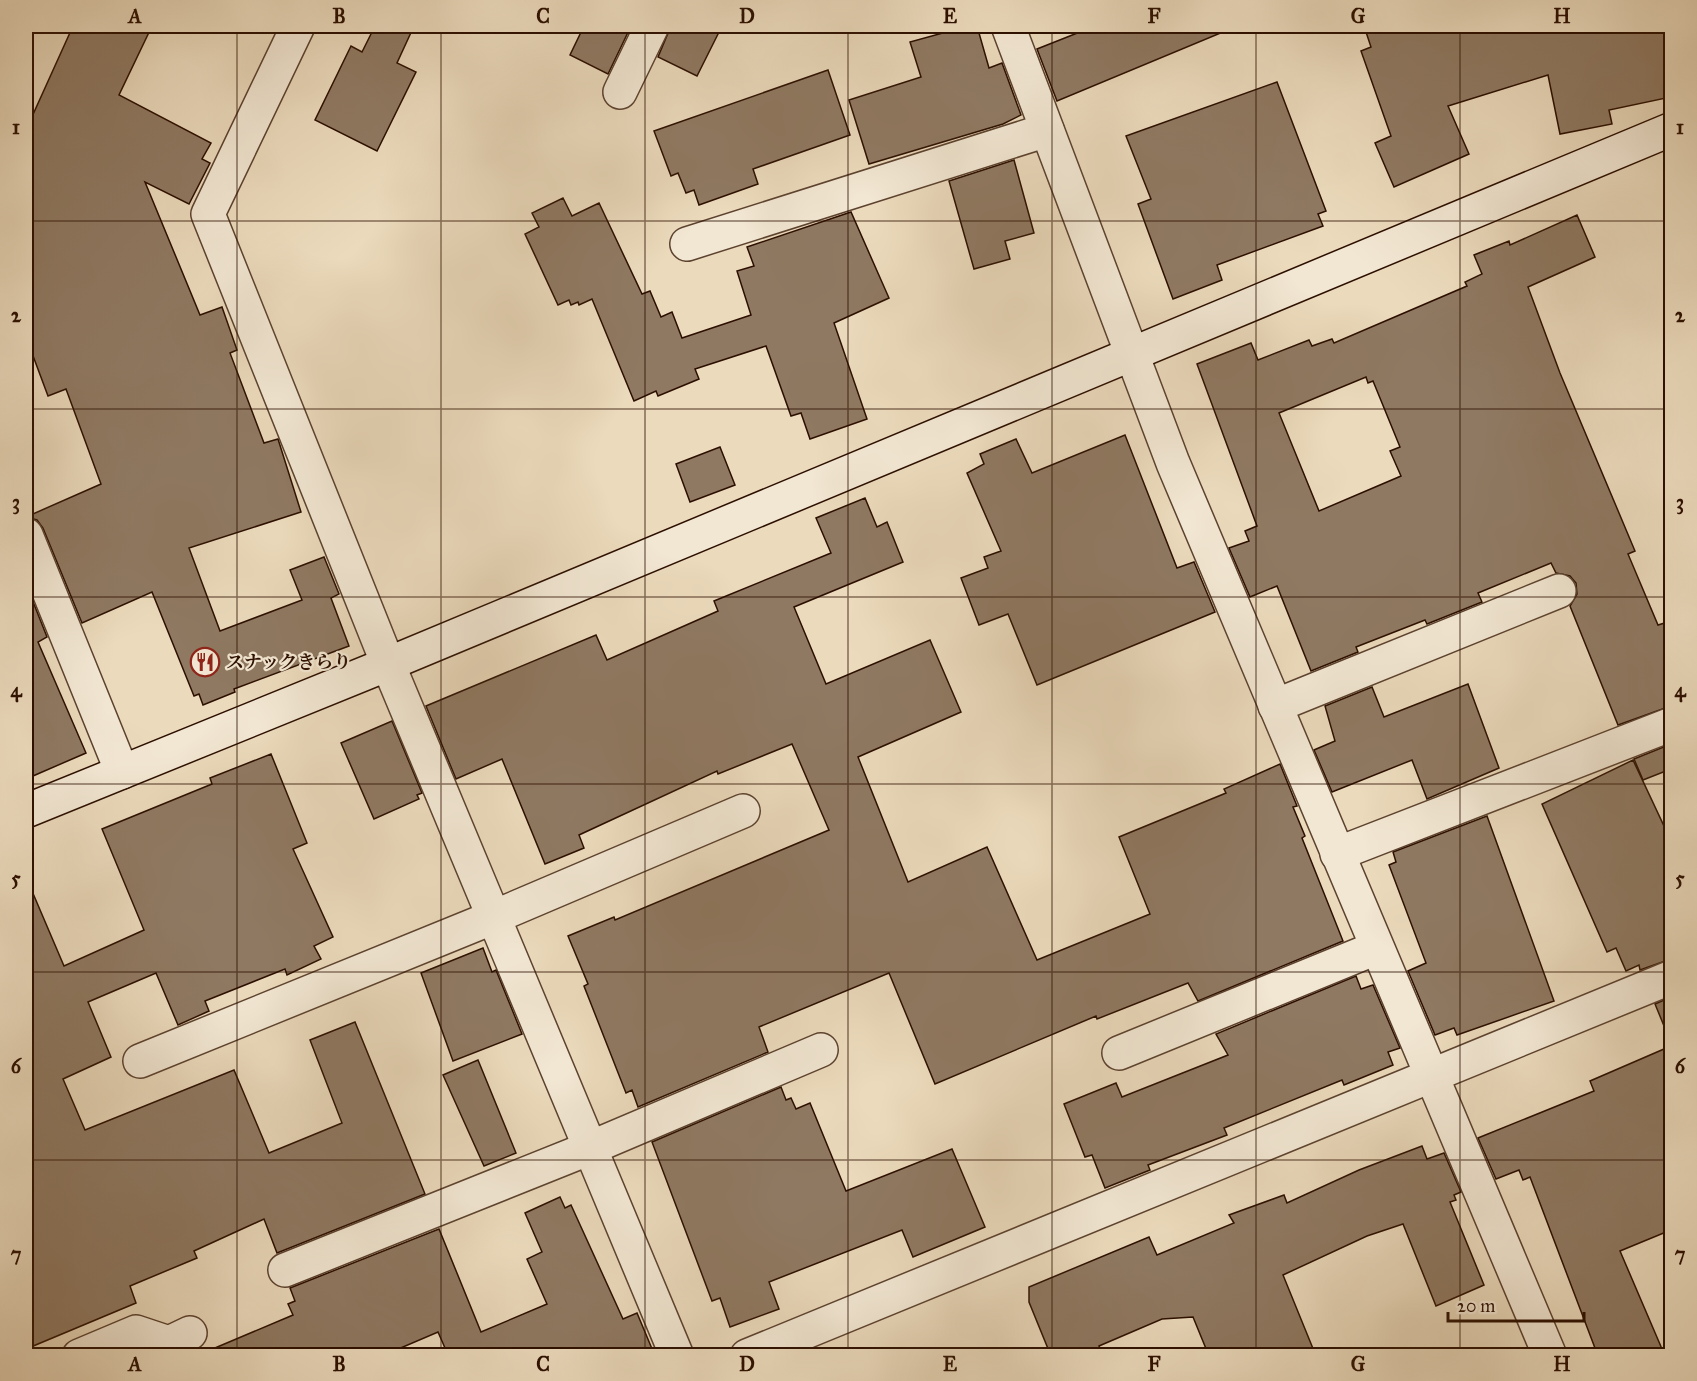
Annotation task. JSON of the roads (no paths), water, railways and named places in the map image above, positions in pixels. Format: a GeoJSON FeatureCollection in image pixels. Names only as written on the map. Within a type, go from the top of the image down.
{"type":"FeatureCollection","features":[{"type":"Feature","properties":{"kind":"street"},"geometry":{"type":"LineString","coordinates":[[298,26],[208,214],[388,664],[676,1356]]}},
{"type":"Feature","properties":{"kind":"street"},"geometry":{"type":"LineString","coordinates":[[620,92],[652,26]]}},
{"type":"Feature","properties":{"kind":"street"},"geometry":{"type":"LineString","coordinates":[[1008,26],[1173,463],[1550,1356]]}},
{"type":"Feature","properties":{"kind":"street"},"geometry":{"type":"LineString","coordinates":[[26,811],[388,664],[1671,129]]}},
{"type":"Feature","properties":{"kind":"street"},"geometry":{"type":"LineString","coordinates":[[687,244],[1047,130]]}},
{"type":"Feature","properties":{"kind":"street"},"geometry":{"type":"LineString","coordinates":[[26,535],[122,772]]}},
{"type":"Feature","properties":{"kind":"street"},"geometry":{"type":"LineString","coordinates":[[1275,706],[1559,591]]}},
{"type":"Feature","properties":{"kind":"street"},"geometry":{"type":"LineString","coordinates":[[1337,854],[1671,724]]}},
{"type":"Feature","properties":{"kind":"street"},"geometry":{"type":"LineString","coordinates":[[140,1061],[494,917],[743,811]]}},
{"type":"Feature","properties":{"kind":"street"},"geometry":{"type":"LineString","coordinates":[[1119,1053],[1376,948]]}},
{"type":"Feature","properties":{"kind":"street"},"geometry":{"type":"LineString","coordinates":[[747,1356],[1671,977]]}},
{"type":"Feature","properties":{"kind":"street"},"geometry":{"type":"LineString","coordinates":[[285,1270],[590,1148],[820,1050]]}},
{"type":"Feature","properties":{"kind":"street"},"geometry":{"type":"LineString","coordinates":[[79,1356],[136,1332],[170,1342],[190,1333]]}},
{"type":"Feature","properties":{"kind":"place","name":"スナックきらり"},"geometry":{"type":"Point","coordinates":[205,662]}}]}
